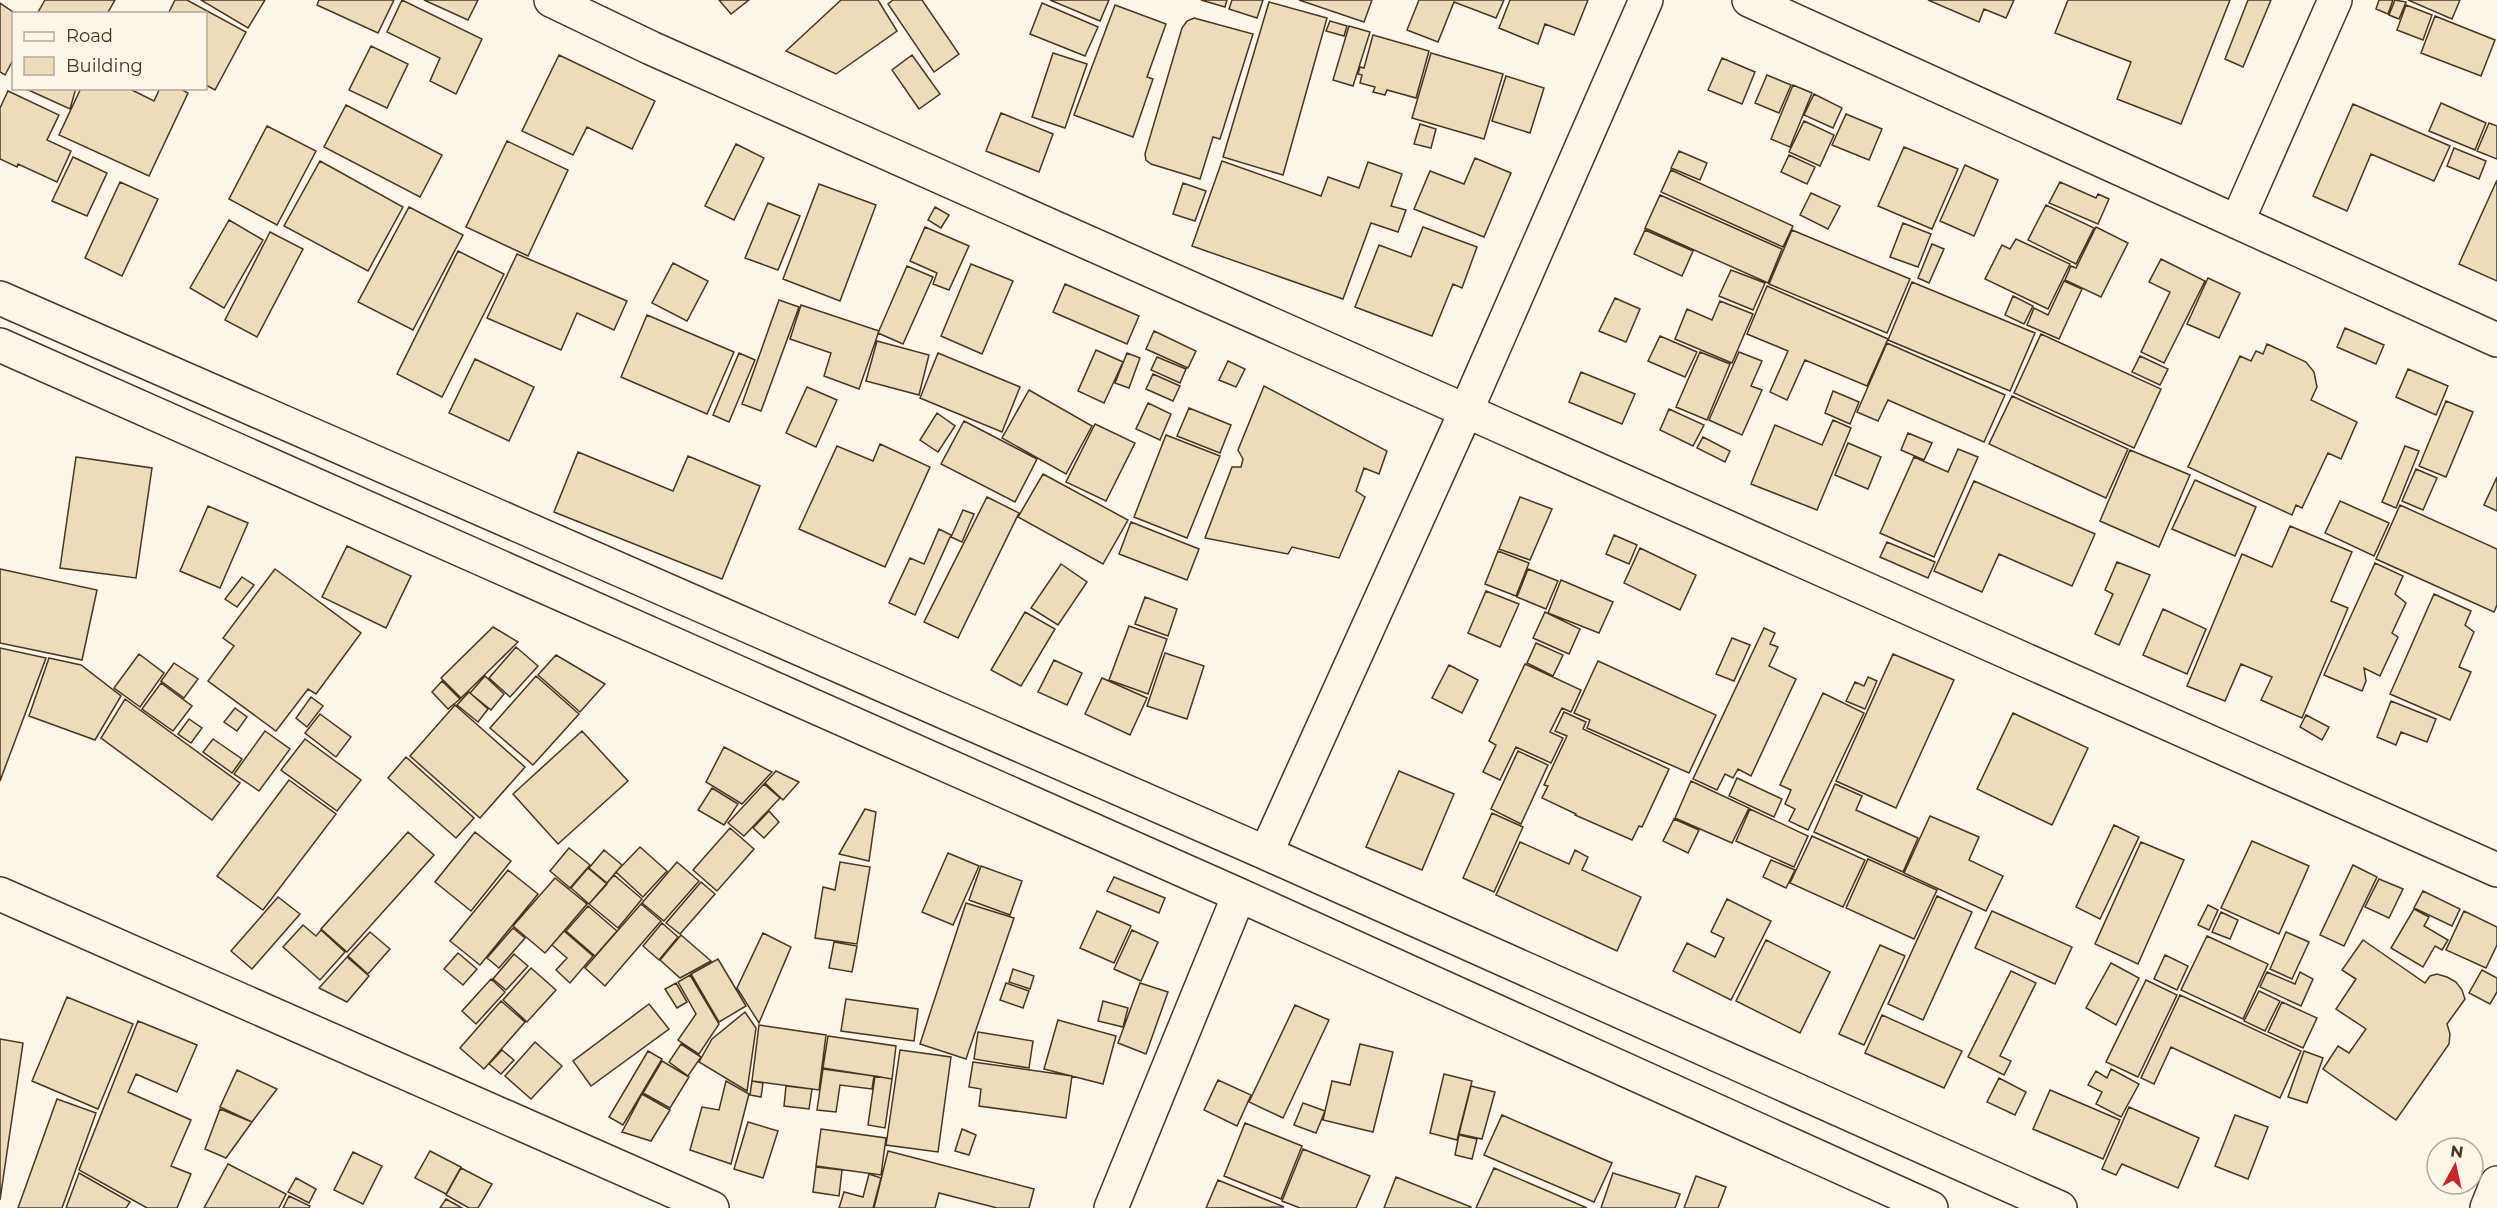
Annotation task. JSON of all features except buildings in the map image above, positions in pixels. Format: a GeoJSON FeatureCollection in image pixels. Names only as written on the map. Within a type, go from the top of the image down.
{"type":"FeatureCollection","features":[{"type":"Feature","properties":{"kind":"street"},"geometry":{"type":"LineString","coordinates":[[551,0],[651,48],[2497,870]]}},
{"type":"Feature","properties":{"kind":"street"},"geometry":{"type":"LineString","coordinates":[[1266,853],[1466,411],[1646,0]]}},
{"type":"Feature","properties":{"kind":"street"},"geometry":{"type":"LineString","coordinates":[[1749,0],[2497,340]]}},
{"type":"Feature","properties":{"kind":"street"},"geometry":{"type":"LineString","coordinates":[[2237,222],[2335,0]]}},
{"type":"Feature","properties":{"kind":"street"},"geometry":{"type":"LineString","coordinates":[[0,298],[1266,853],[2060,1208]]}},
{"type":"Feature","properties":{"kind":"street"},"geometry":{"type":"LineString","coordinates":[[0,345],[1239,895],[1931,1208]]}},
{"type":"Feature","properties":{"kind":"street"},"geometry":{"type":"LineString","coordinates":[[0,894],[712,1208]]}},
{"type":"Feature","properties":{"kind":"street"},"geometry":{"type":"LineString","coordinates":[[1111,1208],[1239,895]]}},
{"type":"Feature","properties":{"kind":"street"},"geometry":{"type":"LineString","coordinates":[[2487,1208],[2497,1183]]}}]}
